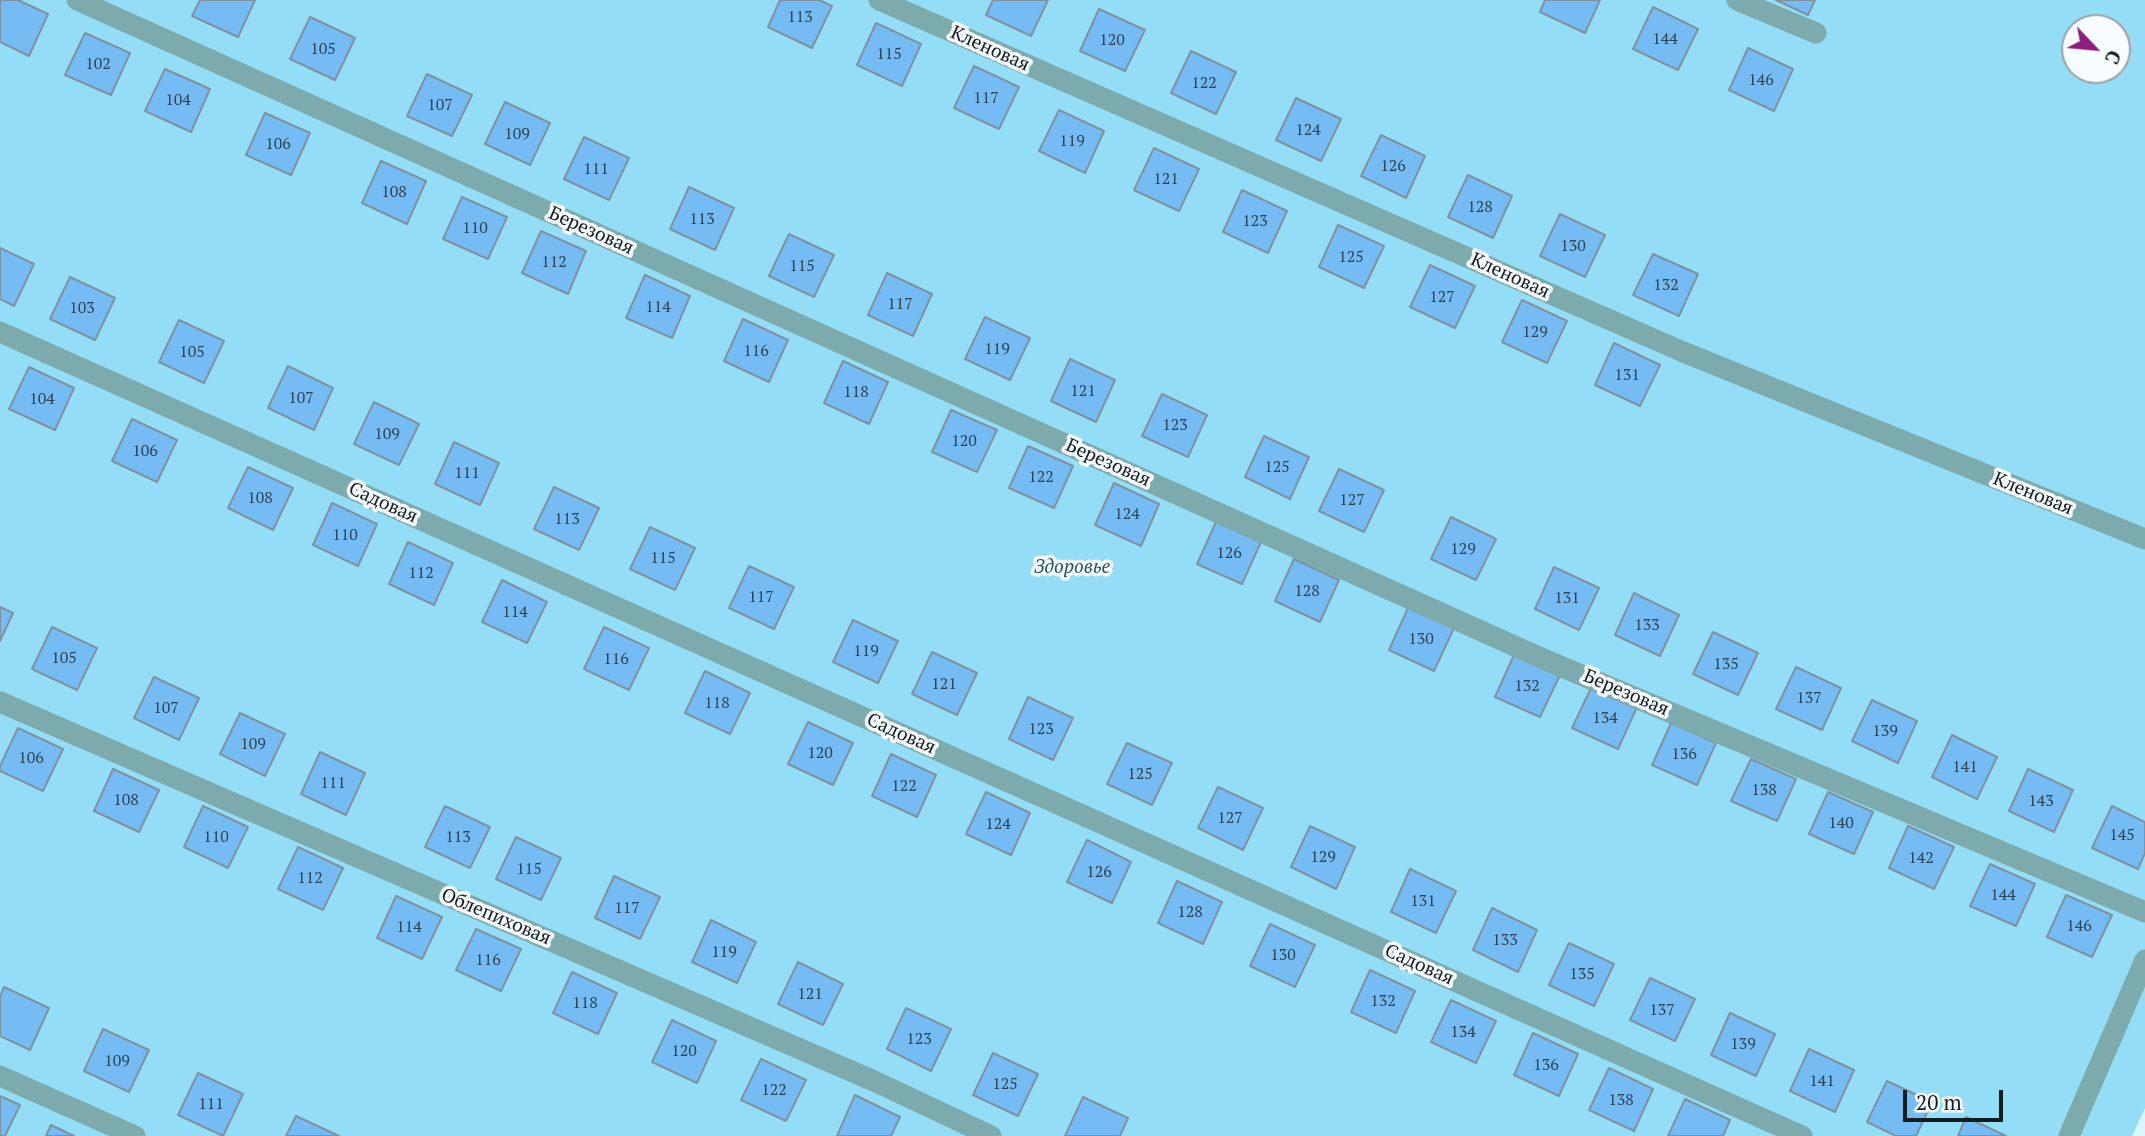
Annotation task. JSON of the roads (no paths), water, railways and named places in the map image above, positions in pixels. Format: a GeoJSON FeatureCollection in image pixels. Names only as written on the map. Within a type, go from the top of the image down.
{"type":"FeatureCollection","features":[{"type":"Feature","properties":{"kind":"street","name":"Березовая"},"geometry":{"type":"LineString","coordinates":[[77,0],[1548,661],[2145,912]]}},
{"type":"Feature","properties":{"kind":"street","name":"Кленовая"},"geometry":{"type":"LineString","coordinates":[[879,0],[1681,351],[2145,539]]}},
{"type":"Feature","properties":{"kind":"street"},"geometry":{"type":"LineString","coordinates":[[1737,0],[1816,33]]}},
{"type":"Feature","properties":{"kind":"street","name":"Садовая"},"geometry":{"type":"LineString","coordinates":[[0,332],[1802,1136]]}},
{"type":"Feature","properties":{"kind":"street","name":"Облепиховая"},"geometry":{"type":"LineString","coordinates":[[0,702],[874,1081],[991,1136]]}},
{"type":"Feature","properties":{"kind":"street"},"geometry":{"type":"LineString","coordinates":[[2069,1136],[2145,960]]}},
{"type":"Feature","properties":{"kind":"street"},"geometry":{"type":"LineString","coordinates":[[0,1076],[135,1136]]}},
{"type":"Feature","properties":{"kind":"park label","name":"Здоровье"},"geometry":{"type":"Point","coordinates":[1072,568]}}]}
